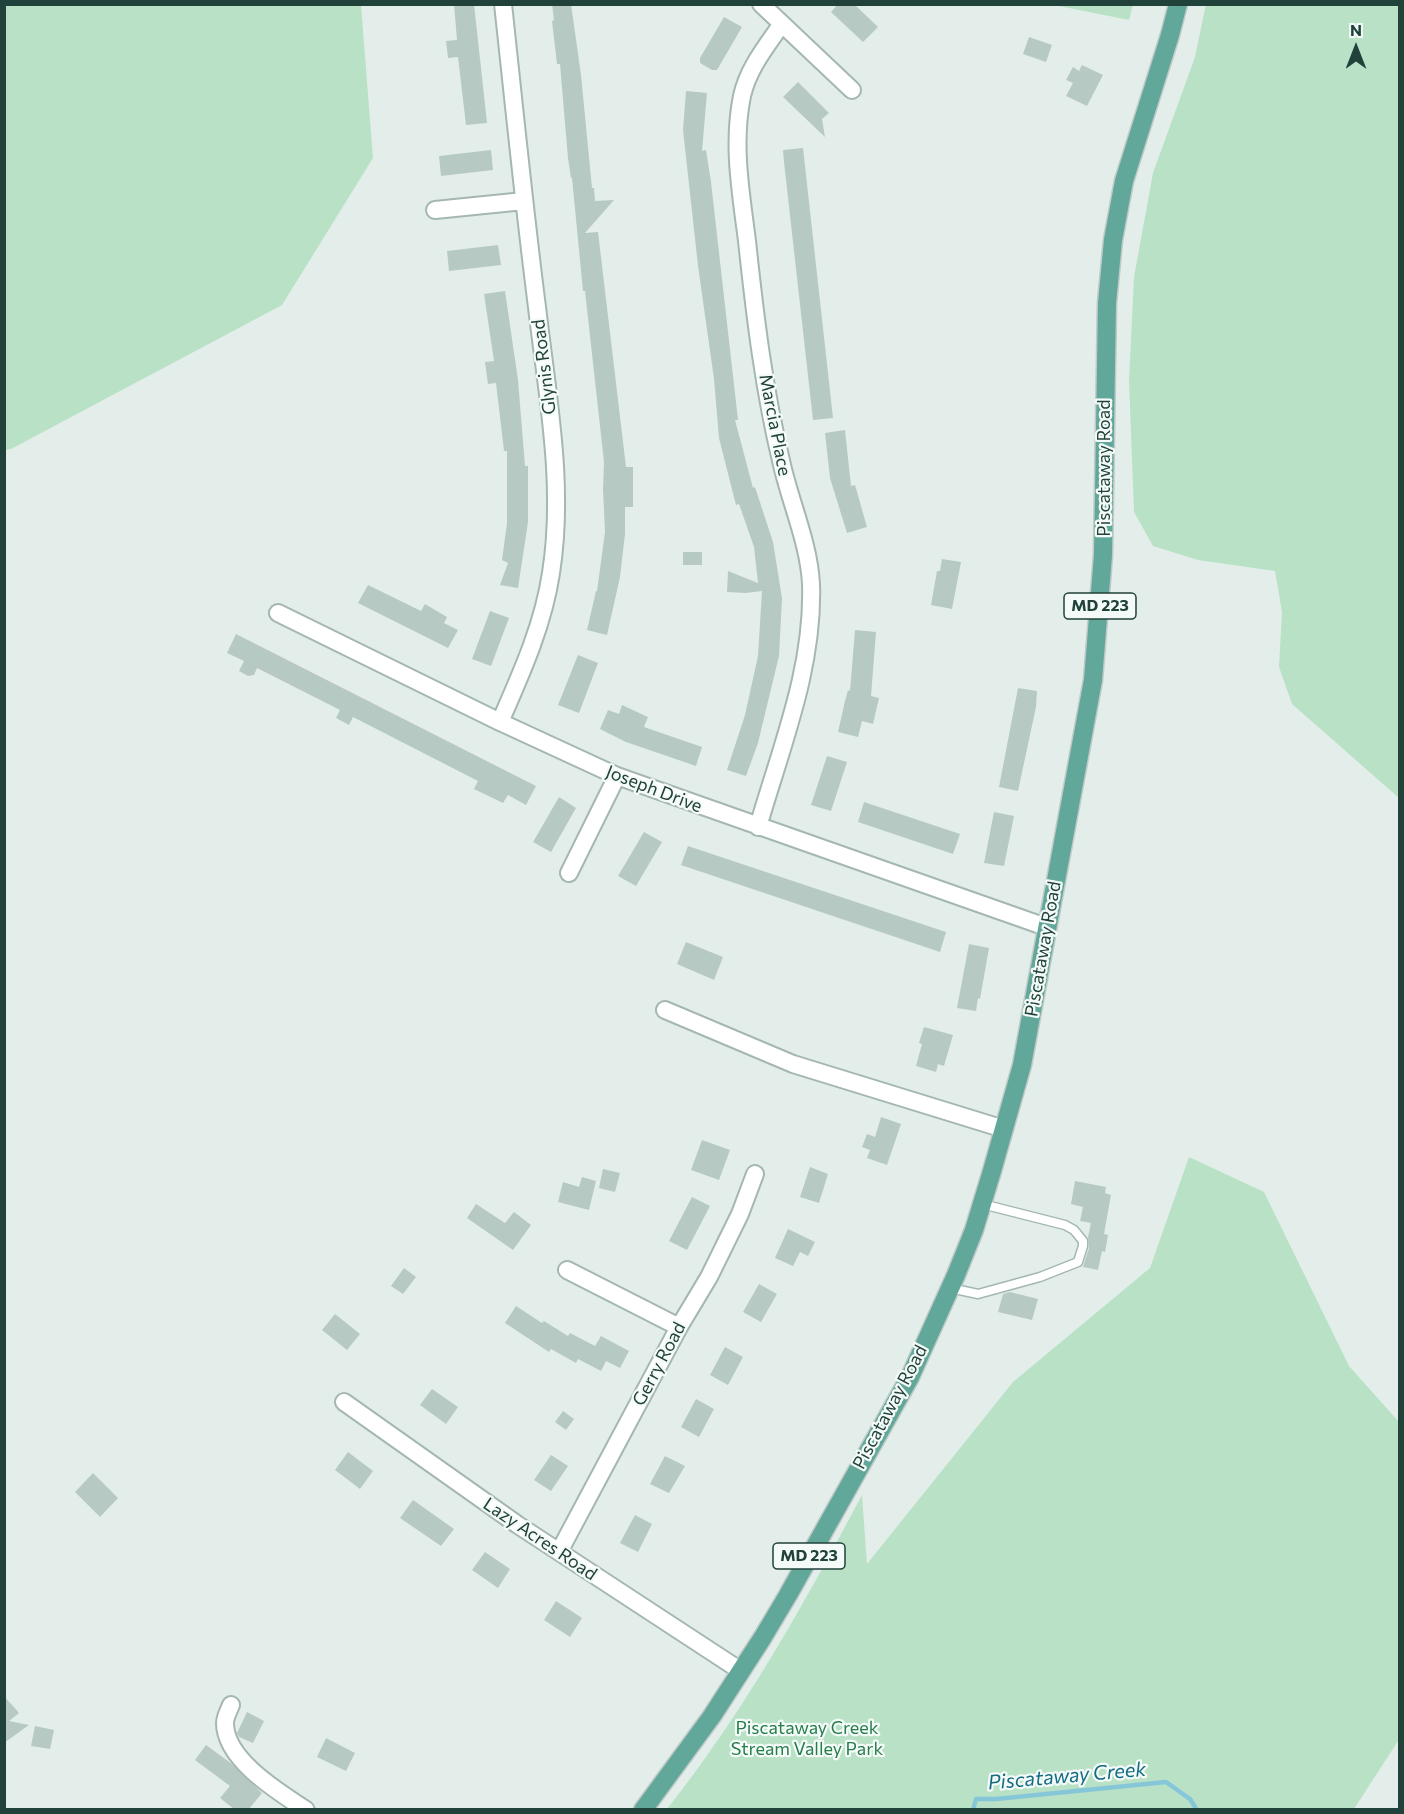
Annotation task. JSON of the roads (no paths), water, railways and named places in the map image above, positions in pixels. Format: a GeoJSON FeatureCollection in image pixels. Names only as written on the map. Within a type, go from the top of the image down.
{"type":"FeatureCollection","features":[{"type":"Feature","properties":{"kind":"main road","name":"Piscataway Road"},"geometry":{"type":"LineString","coordinates":[[644,1809],[712,1716],[788,1595],[910,1377],[950,1288],[982,1204],[1022,1065],[1092,680],[1103,555],[1104,381],[1110,259],[1124,180],[1178,4]]}},
{"type":"Feature","properties":{"kind":"street","name":"Glynis Road"},"geometry":{"type":"LineString","coordinates":[[500,722],[536,638],[551,576],[557,524],[556,462],[503,4]]}},
{"type":"Feature","properties":{"kind":"street"},"geometry":{"type":"LineString","coordinates":[[761,4],[852,90]]}},
{"type":"Feature","properties":{"kind":"street","name":"Marcia Place"},"geometry":{"type":"LineString","coordinates":[[758,827],[805,669],[811,628],[811,582],[805,550],[772,426],[751,283],[737,157],[740,111],[745,85],[754,64],[781,25]]}},
{"type":"Feature","properties":{"kind":"street"},"geometry":{"type":"LineString","coordinates":[[435,210],[524,201]]}},
{"type":"Feature","properties":{"kind":"street","name":"Joseph Drive"},"geometry":{"type":"LineString","coordinates":[[278,613],[500,722],[617,776],[1046,927]]}},
{"type":"Feature","properties":{"kind":"street"},"geometry":{"type":"LineString","coordinates":[[569,873],[617,776]]}},
{"type":"Feature","properties":{"kind":"street"},"geometry":{"type":"LineString","coordinates":[[665,1010],[793,1065],[1004,1129]]}},
{"type":"Feature","properties":{"kind":"street","name":"Gerry Road"},"geometry":{"type":"LineString","coordinates":[[559,1552],[679,1327],[709,1277],[740,1214],[755,1174]]}},
{"type":"Feature","properties":{"kind":"street"},"geometry":{"type":"LineString","coordinates":[[567,1270],[679,1327]]}},
{"type":"Feature","properties":{"kind":"street","name":"Lazy Acres Road"},"geometry":{"type":"LineString","coordinates":[[344,1402],[453,1481],[741,1671]]}},
{"type":"Feature","properties":{"kind":"street"},"geometry":{"type":"LineString","coordinates":[[231,1705],[225,1721],[227,1735],[241,1760],[277,1790],[306,1809]]}},
{"type":"Feature","properties":{"kind":"lane"},"geometry":{"type":"LineString","coordinates":[[950,1288],[978,1294],[1040,1277],[1078,1263],[1083,1241],[1074,1230],[1065,1225],[982,1204]]}},
{"type":"Feature","properties":{"kind":"waterway","name":"Piscataway Creek"},"geometry":{"type":"LineString","coordinates":[[973,1810],[976,1799],[1166,1782],[1190,1799],[1197,1810]]}},
{"type":"Feature","properties":{"kind":"park label","name":"Piscataway Creek Stream Valley Park"},"geometry":{"type":"Point","coordinates":[807,1738]}}]}
